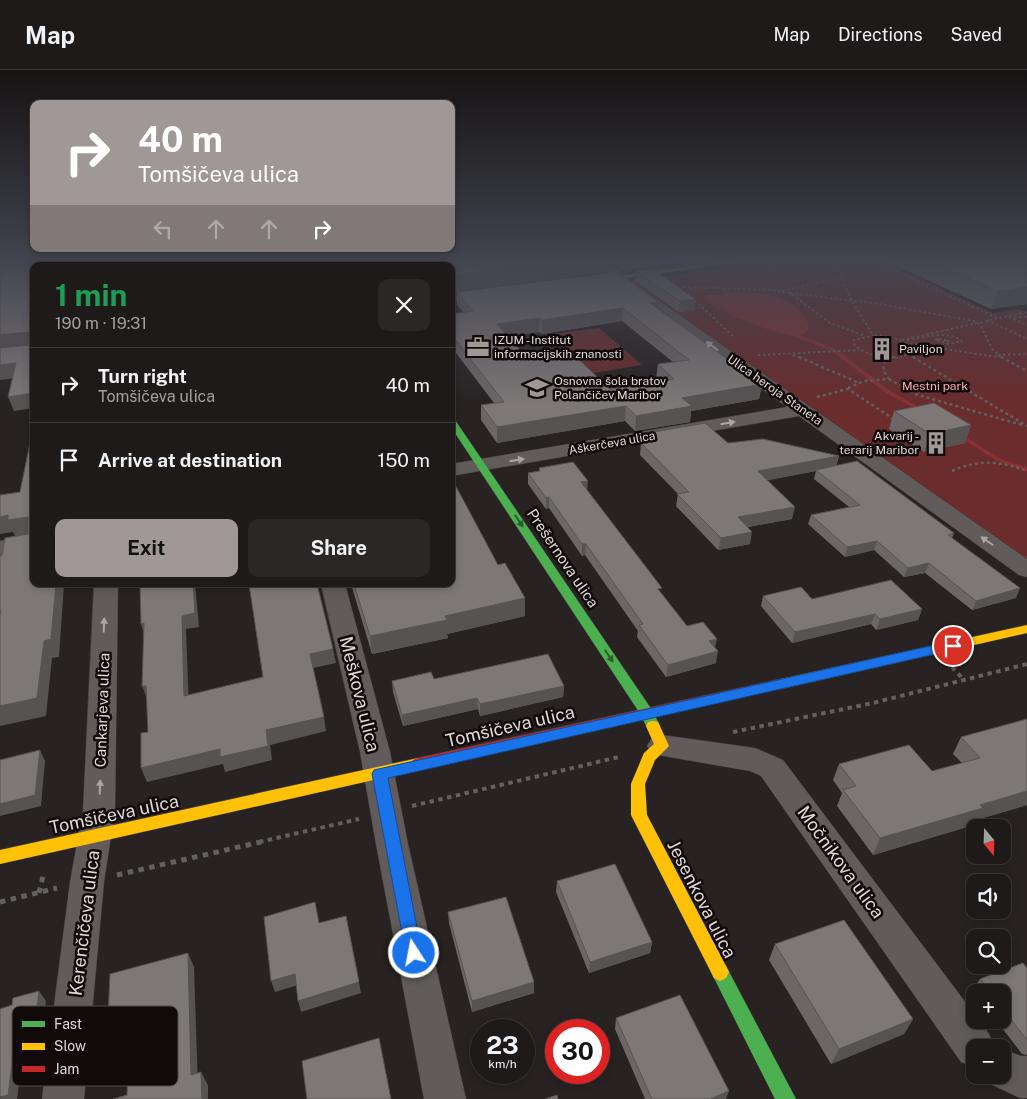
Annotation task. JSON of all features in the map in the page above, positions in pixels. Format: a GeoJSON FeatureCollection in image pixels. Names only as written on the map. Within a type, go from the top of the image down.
{"type":"FeatureCollection","features":[{"type":"Feature","properties":{"kind":"street","name":"Ulica heroja Staneta"},"geometry":{"type":"LineString","coordinates":[[662,308],[806,405],[1027,570]]}},
{"type":"Feature","properties":{"kind":"street","name":"Aškerčeva ulica"},"geometry":{"type":"LineString","coordinates":[[455,469],[806,405]]}},
{"type":"Feature","properties":{"kind":"street","name":"Prešernova ulica"},"geometry":{"type":"LineString","coordinates":[[455,426],[647,713]]}},
{"type":"Feature","properties":{"kind":"street"},"geometry":{"type":"LineString","coordinates":[[0,548],[30,543]]}},
{"type":"Feature","properties":{"kind":"street","name":"Cankarjeva ulica"},"geometry":{"type":"LineString","coordinates":[[96,836],[99,810],[106,587]]}},
{"type":"Feature","properties":{"kind":"street","name":"Meškova ulica"},"geometry":{"type":"LineString","coordinates":[[334,587],[380,774],[394,854],[445,1099]]}},
{"type":"Feature","properties":{"kind":"street","name":"Tomšičeva ulica"},"geometry":{"type":"LineString","coordinates":[[0,857],[1027,629]]}},
{"type":"Feature","properties":{"kind":"street"},"geometry":{"type":"LineString","coordinates":[[647,713],[662,746]]}},
{"type":"Feature","properties":{"kind":"street","name":"Močnikova ulica"},"geometry":{"type":"LineString","coordinates":[[662,746],[755,760],[772,768],[786,784],[969,1039]]}},
{"type":"Feature","properties":{"kind":"street","name":"Jesenkova ulica"},"geometry":{"type":"LineString","coordinates":[[662,746],[649,757],[638,784],[640,815],[786,1099]]}},
{"type":"Feature","properties":{"kind":"street","name":"Kerenčičeva ulica"},"geometry":{"type":"LineString","coordinates":[[73,1006],[87,882],[96,836]]}},
{"type":"Feature","properties":{"kind":"street"},"geometry":{"type":"LineString","coordinates":[[1011,1073],[1020,1077],[1027,1077]]}},
{"type":"Feature","properties":{"kind":"street","name":"Kerenčičeva ulica"},"geometry":{"type":"LineString","coordinates":[[63,1099],[64,1086]]}},
{"type":"Feature","properties":{"kind":"path"},"geometry":{"type":"LineString","coordinates":[[811,308],[830,322],[865,336]]}},
{"type":"Feature","properties":{"kind":"path"},"geometry":{"type":"LineString","coordinates":[[855,308],[874,335]]}},
{"type":"Feature","properties":{"kind":"path"},"geometry":{"type":"LineString","coordinates":[[902,308],[966,319],[980,324],[988,345],[998,356],[1027,371]]}},
{"type":"Feature","properties":{"kind":"path"},"geometry":{"type":"LineString","coordinates":[[975,308],[997,318]]}},
{"type":"Feature","properties":{"kind":"path"},"geometry":{"type":"LineString","coordinates":[[1008,317],[1027,312]]}},
{"type":"Feature","properties":{"kind":"path"},"geometry":{"type":"LineString","coordinates":[[1008,317],[1027,325]]}},
{"type":"Feature","properties":{"kind":"path"},"geometry":{"type":"LineString","coordinates":[[904,342],[914,336],[980,324],[986,320],[1027,317]]}},
{"type":"Feature","properties":{"kind":"path"},"geometry":{"type":"LineString","coordinates":[[986,320],[1027,339]]}},
{"type":"Feature","properties":{"kind":"path"},"geometry":{"type":"LineString","coordinates":[[860,350],[855,346],[854,340],[874,335],[904,342],[998,356],[1020,354],[1027,356]]}},
{"type":"Feature","properties":{"kind":"path"},"geometry":{"type":"LineString","coordinates":[[904,342],[940,336],[957,338],[962,341],[949,344],[935,340],[939,339]]}},
{"type":"Feature","properties":{"kind":"path"},"geometry":{"type":"LineString","coordinates":[[904,342],[910,348],[908,354]]}},
{"type":"Feature","properties":{"kind":"path"},"geometry":{"type":"LineString","coordinates":[[753,355],[834,353],[860,350],[886,357],[908,354],[1027,426]]}},
{"type":"Feature","properties":{"kind":"path"},"geometry":{"type":"LineString","coordinates":[[791,354],[859,383]]}},
{"type":"Feature","properties":{"kind":"path"},"geometry":{"type":"LineString","coordinates":[[886,357],[883,370],[889,379],[915,394],[1027,426]]}},
{"type":"Feature","properties":{"kind":"path"},"geometry":{"type":"LineString","coordinates":[[806,405],[859,383],[889,379]]}},
{"type":"Feature","properties":{"kind":"path"},"geometry":{"type":"LineString","coordinates":[[848,389],[896,420]]}},
{"type":"Feature","properties":{"kind":"path"},"geometry":{"type":"LineString","coordinates":[[952,471],[965,464],[992,460],[1027,471]]}},
{"type":"Feature","properties":{"kind":"path"},"geometry":{"type":"LineString","coordinates":[[726,733],[873,703],[1027,664]]}},
{"type":"Feature","properties":{"kind":"path"},"geometry":{"type":"LineString","coordinates":[[0,902],[662,746]]}},
{"type":"Feature","properties":{"kind":"green space","name":"Mestni park"},"geometry":{"type":"Polygon","coordinates":[[[668,308],[982,308],[993,313],[1019,309],[1027,312],[1027,564],[668,308]]]}},
{"type":"Feature","properties":{"kind":"green space"},"geometry":{"type":"Polygon","coordinates":[[[599,328],[642,365],[593,373],[553,334],[599,328]]]}},
{"type":"Feature","properties":{"kind":"shaded area"},"geometry":{"type":"Polygon","coordinates":[[[717,308],[796,308],[803,314],[809,325],[807,332],[793,336],[770,330],[717,308]]]}},
{"type":"Feature","properties":{"kind":"building"},"geometry":{"type":"Polygon","coordinates":[[[0,308],[30,308],[30,333],[0,335],[0,308]]]}},
{"type":"Feature","properties":{"kind":"building"},"geometry":{"type":"Polygon","coordinates":[[[470,308],[623,308],[542,320],[540,318],[497,324],[526,357],[572,353],[610,389],[674,379],[658,364],[689,360],[623,308],[657,308],[762,384],[682,398],[692,406],[636,416],[626,406],[497,427],[481,405],[504,402],[455,339],[455,313],[473,311],[470,308]]]}},
{"type":"Feature","properties":{"kind":"building"},"geometry":{"type":"Polygon","coordinates":[[[30,340],[30,394],[8,397],[16,363],[0,365],[0,348],[29,345],[30,340]]]}},
{"type":"Feature","properties":{"kind":"building"},"geometry":{"type":"Polygon","coordinates":[[[934,403],[971,425],[930,434],[894,411],[934,403]]]}},
{"type":"Feature","properties":{"kind":"building"},"geometry":{"type":"Polygon","coordinates":[[[705,423],[728,443],[763,439],[839,456],[758,471],[795,507],[738,517],[752,532],[721,538],[677,494],[689,492],[641,443],[656,441],[648,433],[705,423]]]}},
{"type":"Feature","properties":{"kind":"building"},"geometry":{"type":"Polygon","coordinates":[[[30,443],[30,587],[56,587],[51,639],[44,641],[37,698],[0,706],[0,556],[2,555],[5,538],[28,534],[28,517],[8,520],[8,515],[0,517],[0,495],[20,492],[30,443]]]}},
{"type":"Feature","properties":{"kind":"building"},"geometry":{"type":"Polygon","coordinates":[[[857,461],[954,533],[948,535],[1020,588],[976,601],[929,563],[908,568],[877,541],[847,547],[811,515],[860,505],[816,470],[857,461]]]}},
{"type":"Feature","properties":{"kind":"building"},"geometry":{"type":"Polygon","coordinates":[[[573,462],[588,481],[581,482],[662,588],[658,589],[687,626],[703,622],[717,639],[709,641],[718,651],[668,665],[639,625],[643,624],[586,544],[582,544],[549,497],[546,498],[528,473],[540,471],[539,468],[573,462]]]}},
{"type":"Feature","properties":{"kind":"building"},"geometry":{"type":"Polygon","coordinates":[[[455,484],[498,565],[505,563],[525,598],[445,616],[447,620],[370,636],[355,587],[455,587],[455,484]]]}},
{"type":"Feature","properties":{"kind":"building"},"geometry":{"type":"Polygon","coordinates":[[[891,580],[922,609],[880,619],[875,614],[795,632],[763,596],[801,587],[812,599],[891,580]]]}},
{"type":"Feature","properties":{"kind":"building"},"geometry":{"type":"Polygon","coordinates":[[[140,587],[193,587],[195,613],[182,616],[184,696],[263,677],[249,587],[318,587],[333,649],[310,654],[324,717],[266,730],[268,746],[220,757],[220,749],[141,768],[141,733],[148,732],[146,686],[142,686],[144,623],[141,624],[140,587]]]}},
{"type":"Feature","properties":{"kind":"building"},"geometry":{"type":"Polygon","coordinates":[[[548,654],[564,686],[480,704],[477,698],[402,715],[392,681],[431,672],[434,679],[548,654]]]}},
{"type":"Feature","properties":{"kind":"building"},"geometry":{"type":"Polygon","coordinates":[[[1027,719],[1027,791],[980,805],[983,808],[880,838],[843,790],[856,786],[839,764],[909,745],[932,771],[980,758],[961,737],[1027,719]]]}},
{"type":"Feature","properties":{"kind":"building"},"geometry":{"type":"Polygon","coordinates":[[[40,750],[35,795],[0,804],[0,760],[40,750]]]}},
{"type":"Feature","properties":{"kind":"building"},"geometry":{"type":"Polygon","coordinates":[[[615,864],[652,942],[590,962],[557,881],[615,864]]]}},
{"type":"Feature","properties":{"kind":"building"},"geometry":{"type":"Polygon","coordinates":[[[506,897],[534,982],[472,1001],[448,912],[506,897]]]}},
{"type":"Feature","properties":{"kind":"building"},"geometry":{"type":"Polygon","coordinates":[[[315,902],[319,923],[346,916],[359,982],[298,1001],[295,974],[271,981],[264,917],[315,902]]]}},
{"type":"Feature","properties":{"kind":"building"},"geometry":{"type":"Polygon","coordinates":[[[844,920],[913,1019],[839,1049],[775,944],[844,920]]]}},
{"type":"Feature","properties":{"kind":"building"},"geometry":{"type":"Polygon","coordinates":[[[188,953],[191,1075],[201,1072],[202,1099],[113,1099],[127,1095],[127,1086],[178,1086],[178,1006],[109,1006],[110,974],[188,953]]]}},
{"type":"Feature","properties":{"kind":"building"},"geometry":{"type":"Polygon","coordinates":[[[1023,963],[1027,968],[1027,1040],[1011,1020],[1011,984],[984,984],[980,979],[993,974],[1011,974],[1011,967],[1023,963]]]}},
{"type":"Feature","properties":{"kind":"building"},"geometry":{"type":"Polygon","coordinates":[[[39,991],[37,1006],[12,1006],[12,1065],[8,1095],[0,1097],[0,1009],[12,1005],[13,998],[39,991]]]}},
{"type":"Feature","properties":{"kind":"building"},"geometry":{"type":"Polygon","coordinates":[[[680,995],[729,1091],[710,1099],[652,1099],[616,1018],[680,995]]]}},
{"type":"Feature","properties":{"kind":"building"},"geometry":{"type":"Polygon","coordinates":[[[379,1038],[391,1099],[307,1099],[302,1061],[379,1038]]]}},
{"type":"Feature","properties":{"kind":"building"},"geometry":{"type":"Polygon","coordinates":[[[557,1095],[558,1099],[545,1099],[557,1095]]]}},
{"type":"Feature","properties":{"kind":"waterway"},"geometry":{"type":"LineString","coordinates":[[798,336],[834,350],[888,392],[923,411]]}},
{"type":"Feature","properties":{"kind":"waterway"},"geometry":{"type":"LineString","coordinates":[[958,434],[999,460],[1027,469]]}},
{"type":"Feature","properties":{"kind":"traffic: fast"},"geometry":{"type":"LineString","coordinates":[[455,426],[647,713],[653,726]]}},
{"type":"Feature","properties":{"kind":"traffic: fast"},"geometry":{"type":"LineString","coordinates":[[720,972],[786,1099]]}},
{"type":"Feature","properties":{"kind":"traffic: slow"},"geometry":{"type":"LineString","coordinates":[[781,684],[1027,629]]}},
{"type":"Feature","properties":{"kind":"traffic: slow"},"geometry":{"type":"LineString","coordinates":[[653,726],[662,746],[649,757],[638,784],[639,815],[720,972]]}},
{"type":"Feature","properties":{"kind":"traffic: slow"},"geometry":{"type":"LineString","coordinates":[[0,857],[418,764]]}},
{"type":"Feature","properties":{"kind":"traffic: jam"},"geometry":{"type":"LineString","coordinates":[[418,764],[781,684]]}},
{"type":"Feature","properties":{"kind":"place","name":"IZUM - Institut informacijskih znanosti"},"geometry":{"type":"Point","coordinates":[478,347]}},
{"type":"Feature","properties":{"kind":"place","name":"Paviljon"},"geometry":{"type":"Point","coordinates":[882,349]}},
{"type":"Feature","properties":{"kind":"place","name":"Osnovna šola bratov Polančičev Maribor"},"geometry":{"type":"Point","coordinates":[537,388]}},
{"type":"Feature","properties":{"kind":"place","name":"Akvarij - terarij Maribor"},"geometry":{"type":"Point","coordinates":[936,443]}},
{"type":"Feature","properties":{"kind":"route"},"geometry":{"type":"LineString","coordinates":[[414,953],[380,774],[592,725],[953,646]]}}]}
